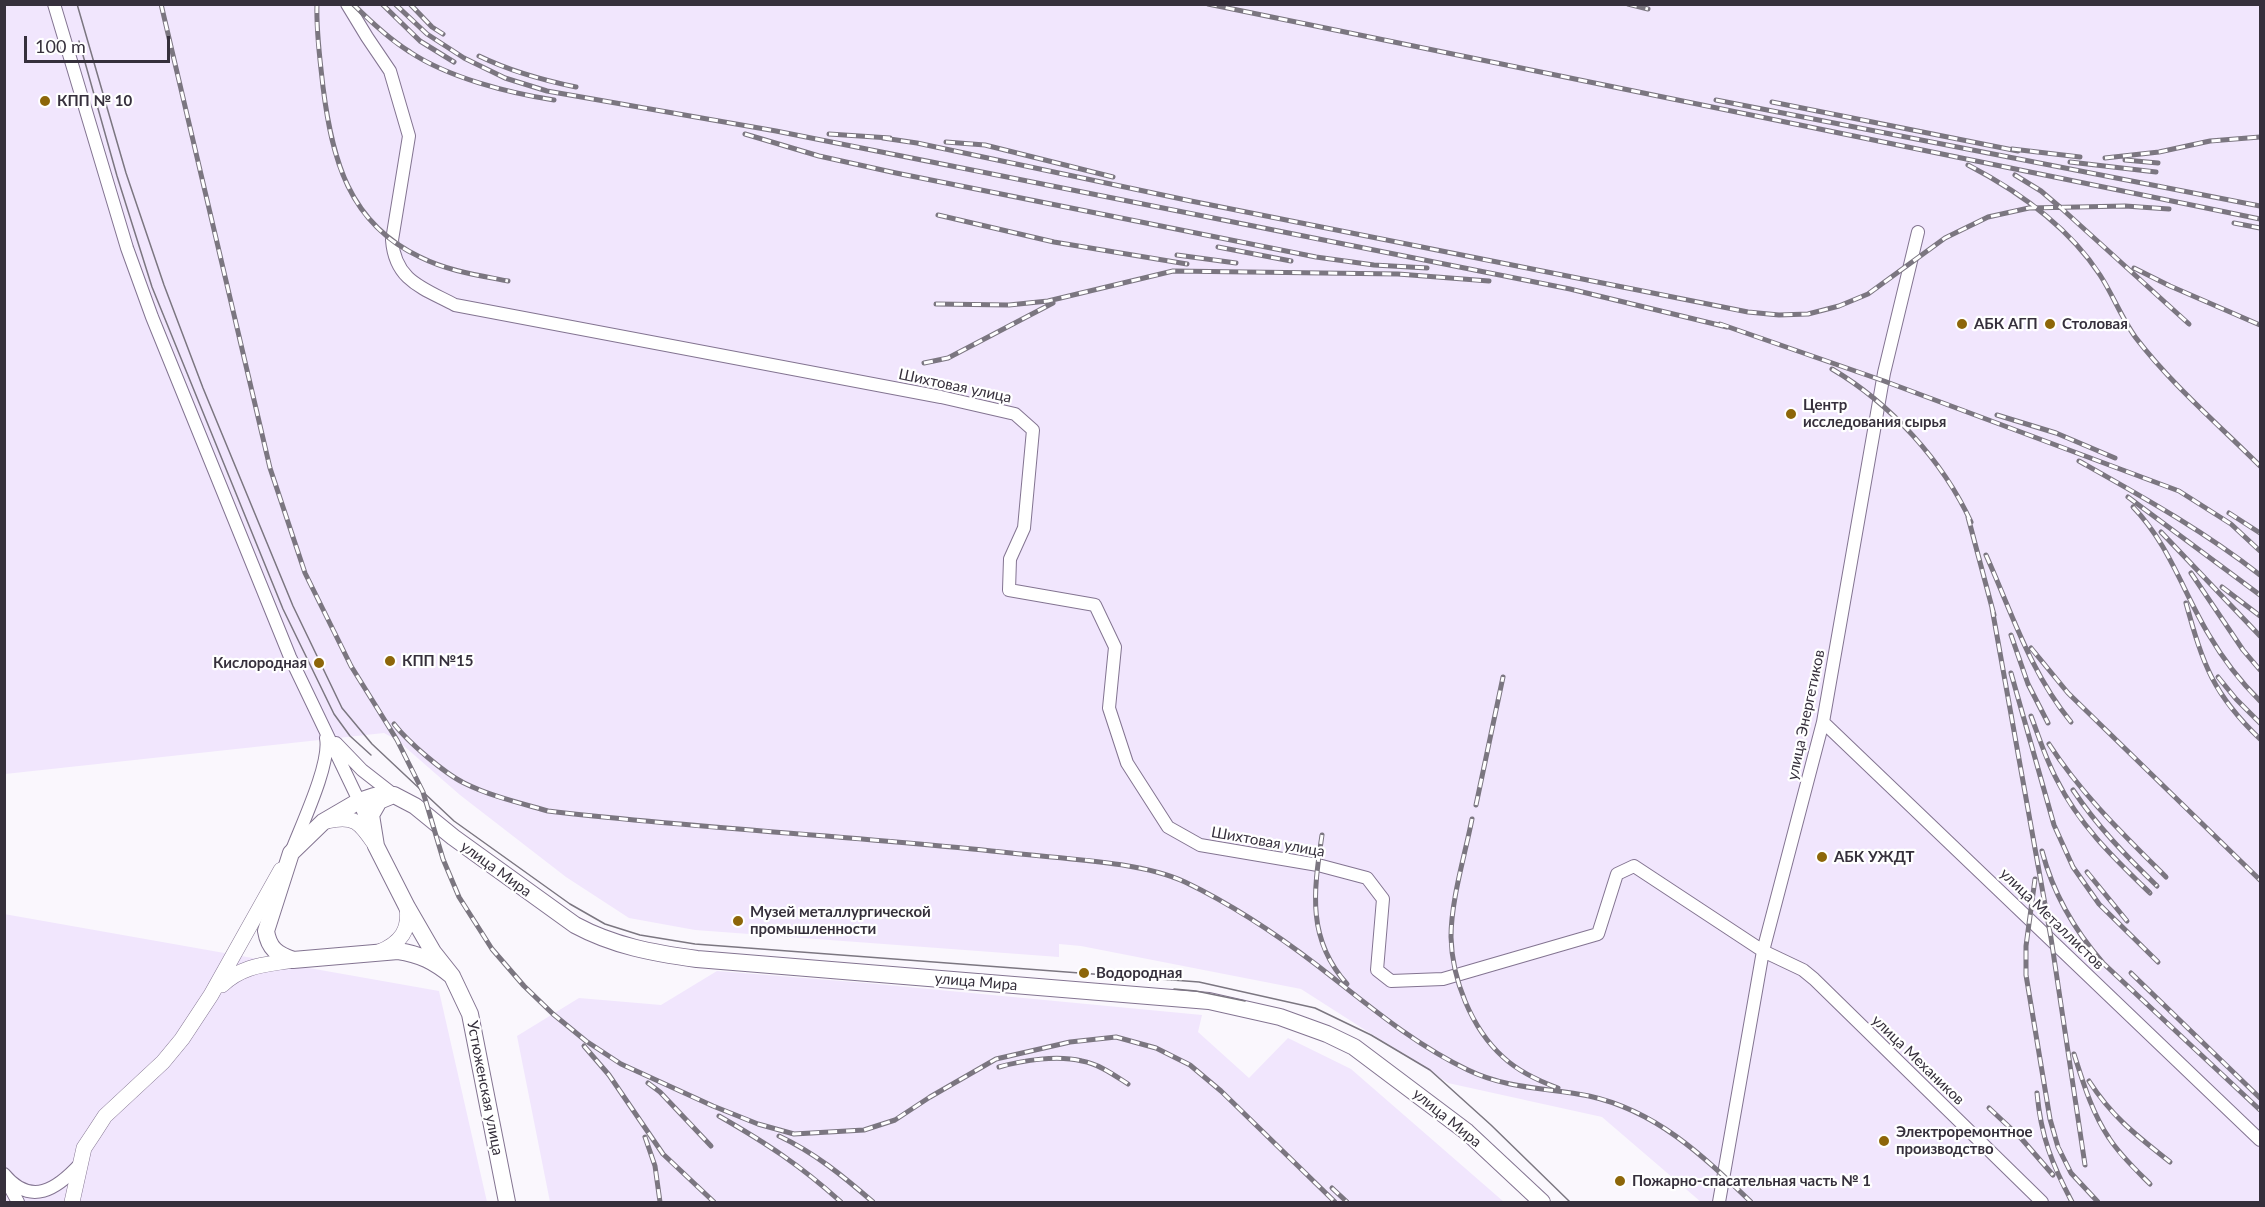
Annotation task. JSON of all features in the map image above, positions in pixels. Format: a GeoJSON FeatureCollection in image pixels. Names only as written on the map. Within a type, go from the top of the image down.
{"type":"FeatureCollection","features":[{"type":"Feature","properties":{"kind":"main road"},"geometry":{"type":"LineString","coordinates":[[393,795],[374,796],[359,801],[323,822],[291,853],[266,931],[268,944],[281,956],[293,960],[398,951],[414,954],[438,964],[452,976]]}},
{"type":"Feature","properties":{"kind":"main road"},"geometry":{"type":"LineString","coordinates":[[393,795],[378,801],[371,815],[376,846],[407,907]]}},
{"type":"Feature","properties":{"kind":"main road","name":"улица Мира"},"geometry":{"type":"LineString","coordinates":[[393,795],[414,806],[567,920],[594,935],[634,949],[697,959],[1209,1001],[1280,1017],[1304,1025],[1354,1047],[1378,1064],[1467,1132],[1542,1203]]}},
{"type":"Feature","properties":{"kind":"main road","name":"Устюженская улица"},"geometry":{"type":"LineString","coordinates":[[407,907],[433,952],[464,996],[470,1014],[507,1203]]}},
{"type":"Feature","properties":{"kind":"street"},"geometry":{"type":"LineString","coordinates":[[54,4],[127,248],[152,317],[290,657],[359,801],[376,846]]}},
{"type":"Feature","properties":{"kind":"street","name":"Шихтовая улица"},"geometry":{"type":"LineString","coordinates":[[347,4],[366,37],[390,71],[409,136],[392,240],[393,258],[410,281],[455,305],[929,394],[1015,414],[1033,430],[1024,528],[1010,559],[1009,590],[1095,605],[1115,647],[1109,708],[1127,764],[1168,827],[1200,845],[1318,864],[1367,878],[1383,899],[1377,970],[1391,981],[1443,979],[1598,934],[1617,874],[1634,866],[1763,951]]}},
{"type":"Feature","properties":{"kind":"street","name":"улица Энергетиков"},"geometry":{"type":"LineString","coordinates":[[1719,1203],[1763,951],[1823,722],[1884,373],[1918,232]]}},
{"type":"Feature","properties":{"kind":"street","name":"улица Металлистов"},"geometry":{"type":"LineString","coordinates":[[1823,722],[2260,1140]]}},
{"type":"Feature","properties":{"kind":"street"},"geometry":{"type":"LineString","coordinates":[[323,725],[347,756],[393,795]]}},
{"type":"Feature","properties":{"kind":"street"},"geometry":{"type":"LineString","coordinates":[[72,1203],[84,1148],[105,1116],[163,1062],[182,1039],[211,995],[291,853],[326,754],[327,741],[323,725]]}},
{"type":"Feature","properties":{"kind":"street"},"geometry":{"type":"LineString","coordinates":[[323,822],[340,818],[352,819],[362,825],[376,846]]}},
{"type":"Feature","properties":{"kind":"street"},"geometry":{"type":"LineString","coordinates":[[376,954],[400,940],[407,929],[407,907]]}},
{"type":"Feature","properties":{"kind":"street","name":"улица Механиков"},"geometry":{"type":"LineString","coordinates":[[1763,951],[1803,970],[1814,979],[2042,1203]]}},
{"type":"Feature","properties":{"kind":"street"},"geometry":{"type":"LineString","coordinates":[[211,995],[233,974],[250,967],[293,960]]}},
{"type":"Feature","properties":{"kind":"street"},"geometry":{"type":"LineString","coordinates":[[4,1176],[13,1185],[27,1192],[41,1191],[56,1187],[80,1164]]}},
{"type":"Feature","properties":{"kind":"street"},"geometry":{"type":"LineString","coordinates":[[4,1176],[18,1203]]}},
{"type":"Feature","properties":{"kind":"shaded area"},"geometry":{"type":"Polygon","coordinates":[[[4,5],[2260,5],[2260,1202],[1701,1202],[1602,1117],[1448,1083],[1301,989],[1081,946],[1059,944],[1059,957],[695,930],[629,918],[566,877],[460,795],[397,740],[384,733],[5,774],[4,5]]]}},
{"type":"Feature","properties":{"kind":"shaded area"},"geometry":{"type":"Polygon","coordinates":[[[4,914],[439,991],[487,1202],[5,1202],[4,914]]]}},
{"type":"Feature","properties":{"kind":"shaded area"},"geometry":{"type":"Polygon","coordinates":[[[717,971],[1202,1015],[1198,1032],[1249,1078],[1288,1038],[1351,1069],[1504,1202],[550,1202],[517,1036],[579,998],[661,1005],[717,971]]]}},
{"type":"Feature","properties":{"kind":"tram line"},"geometry":{"type":"LineString","coordinates":[[77,4],[126,173],[164,285],[203,388],[293,606],[342,708],[372,744],[454,821],[570,904],[605,924],[640,935],[695,944],[1199,982],[1315,1008],[1371,1035],[1430,1070],[1491,1125],[1570,1202]]}},
{"type":"Feature","properties":{"kind":"tram line"},"geometry":{"type":"LineString","coordinates":[[79,41],[117,176],[152,287],[283,609],[334,714],[350,736],[371,755]]}},
{"type":"Feature","properties":{"kind":"tram line"},"geometry":{"type":"LineString","coordinates":[[1174,989],[1245,1001]]}},
{"type":"Feature","properties":{"kind":"railway"},"geometry":{"type":"LineString","coordinates":[[161,4],[270,468],[305,573],[351,666],[397,740],[423,792],[443,859],[459,897],[492,949],[524,986],[586,1041],[621,1064],[713,1106],[758,1124],[794,1134],[864,1130],[895,1120],[996,1059],[1070,1042],[1116,1037],[1156,1048],[1190,1065],[1221,1091],[1335,1202]]}},
{"type":"Feature","properties":{"kind":"railway"},"geometry":{"type":"LineString","coordinates":[[317,4],[321,66],[332,139],[348,186],[360,207],[376,226],[396,243],[420,257],[452,269],[508,281]]}},
{"type":"Feature","properties":{"kind":"railway"},"geometry":{"type":"LineString","coordinates":[[353,4],[395,41],[426,61],[461,77],[499,89],[554,100]]}},
{"type":"Feature","properties":{"kind":"railway"},"geometry":{"type":"LineString","coordinates":[[382,4],[420,41],[454,62]]}},
{"type":"Feature","properties":{"kind":"railway"},"geometry":{"type":"LineString","coordinates":[[395,4],[427,34],[464,58],[505,78],[547,91],[776,131],[1570,289],[1727,327]]}},
{"type":"Feature","properties":{"kind":"railway"},"geometry":{"type":"LineString","coordinates":[[410,4],[432,27],[443,34]]}},
{"type":"Feature","properties":{"kind":"railway"},"geometry":{"type":"LineString","coordinates":[[1208,4],[2260,219]]}},
{"type":"Feature","properties":{"kind":"railway"},"geometry":{"type":"LineString","coordinates":[[1628,4],[1648,9]]}},
{"type":"Feature","properties":{"kind":"railway"},"geometry":{"type":"LineString","coordinates":[[479,56],[526,74],[576,87]]}},
{"type":"Feature","properties":{"kind":"railway"},"geometry":{"type":"LineString","coordinates":[[1716,100],[2260,206]]}},
{"type":"Feature","properties":{"kind":"railway"},"geometry":{"type":"LineString","coordinates":[[1772,102],[2018,151]]}},
{"type":"Feature","properties":{"kind":"railway"},"geometry":{"type":"LineString","coordinates":[[745,134],[819,156],[896,173],[1316,257],[1374,265],[1427,268]]}},
{"type":"Feature","properties":{"kind":"railway"},"geometry":{"type":"LineString","coordinates":[[829,134],[890,138]]}},
{"type":"Feature","properties":{"kind":"railway"},"geometry":{"type":"LineString","coordinates":[[2105,158],[2159,152],[2210,141],[2260,137]]}},
{"type":"Feature","properties":{"kind":"railway"},"geometry":{"type":"LineString","coordinates":[[883,138],[917,143],[1191,201],[1748,312],[1779,315],[1808,314],[1839,306],[1868,294],[1945,238],[1988,217],[2029,208],[2125,206],[2169,209]]}},
{"type":"Feature","properties":{"kind":"railway"},"geometry":{"type":"LineString","coordinates":[[946,142],[985,145],[1113,177]]}},
{"type":"Feature","properties":{"kind":"railway"},"geometry":{"type":"LineString","coordinates":[[2012,149],[2080,157]]}},
{"type":"Feature","properties":{"kind":"railway"},"geometry":{"type":"LineString","coordinates":[[2125,160],[2158,163]]}},
{"type":"Feature","properties":{"kind":"railway"},"geometry":{"type":"LineString","coordinates":[[2070,162],[2156,172]]}},
{"type":"Feature","properties":{"kind":"railway"},"geometry":{"type":"LineString","coordinates":[[1968,165],[2005,186],[2041,211],[2073,241],[2100,275],[2131,331],[2150,355],[2180,388],[2260,466]]}},
{"type":"Feature","properties":{"kind":"railway"},"geometry":{"type":"LineString","coordinates":[[2015,175],[2041,191],[2061,208],[2189,324]]}},
{"type":"Feature","properties":{"kind":"railway"},"geometry":{"type":"LineString","coordinates":[[938,215],[1054,242],[1187,264]]}},
{"type":"Feature","properties":{"kind":"railway"},"geometry":{"type":"LineString","coordinates":[[2234,223],[2260,228]]}},
{"type":"Feature","properties":{"kind":"railway"},"geometry":{"type":"LineString","coordinates":[[1218,247],[1291,261]]}},
{"type":"Feature","properties":{"kind":"railway"},"geometry":{"type":"LineString","coordinates":[[1177,255],[1236,263]]}},
{"type":"Feature","properties":{"kind":"railway"},"geometry":{"type":"LineString","coordinates":[[2134,268],[2260,325]]}},
{"type":"Feature","properties":{"kind":"railway"},"geometry":{"type":"LineString","coordinates":[[936,304],[1009,305],[1048,301],[1173,271],[1398,274],[1489,281]]}},
{"type":"Feature","properties":{"kind":"railway"},"geometry":{"type":"LineString","coordinates":[[924,363],[948,358],[1053,303]]}},
{"type":"Feature","properties":{"kind":"railway"},"geometry":{"type":"LineString","coordinates":[[1720,324],[1884,381],[2179,491],[2231,524],[2260,551]]}},
{"type":"Feature","properties":{"kind":"railway"},"geometry":{"type":"LineString","coordinates":[[1832,369],[1874,399],[1913,435],[1946,477],[1971,522]]}},
{"type":"Feature","properties":{"kind":"railway"},"geometry":{"type":"LineString","coordinates":[[1997,415],[2056,433],[2115,458]]}},
{"type":"Feature","properties":{"kind":"railway"},"geometry":{"type":"LineString","coordinates":[[2079,461],[2194,529],[2260,575]]}},
{"type":"Feature","properties":{"kind":"railway"},"geometry":{"type":"LineString","coordinates":[[2128,497],[2260,595]]}},
{"type":"Feature","properties":{"kind":"railway"},"geometry":{"type":"LineString","coordinates":[[2133,507],[2146,521],[2166,552],[2220,653],[2260,701]]}},
{"type":"Feature","properties":{"kind":"railway"},"geometry":{"type":"LineString","coordinates":[[2229,513],[2260,533]]}},
{"type":"Feature","properties":{"kind":"railway"},"geometry":{"type":"LineString","coordinates":[[1968,517],[1994,615]]}},
{"type":"Feature","properties":{"kind":"railway"},"geometry":{"type":"LineString","coordinates":[[2161,532],[2260,636]]}},
{"type":"Feature","properties":{"kind":"railway"},"geometry":{"type":"LineString","coordinates":[[1986,555],[2033,662],[2044,683],[2071,722]]}},
{"type":"Feature","properties":{"kind":"railway"},"geometry":{"type":"LineString","coordinates":[[2191,573],[2243,650],[2260,670]]}},
{"type":"Feature","properties":{"kind":"railway"},"geometry":{"type":"LineString","coordinates":[[2222,587],[2260,616]]}},
{"type":"Feature","properties":{"kind":"railway"},"geometry":{"type":"LineString","coordinates":[[2186,603],[2204,661],[2220,693],[2260,739]]}},
{"type":"Feature","properties":{"kind":"railway"},"geometry":{"type":"LineString","coordinates":[[1992,608],[2051,938],[2085,1165]]}},
{"type":"Feature","properties":{"kind":"railway"},"geometry":{"type":"LineString","coordinates":[[2011,635],[2028,684],[2048,723]]}},
{"type":"Feature","properties":{"kind":"railway"},"geometry":{"type":"LineString","coordinates":[[2031,648],[2068,693],[2260,880]]}},
{"type":"Feature","properties":{"kind":"railway"},"geometry":{"type":"LineString","coordinates":[[2011,673],[2054,825],[2073,867],[2099,904],[2158,962]]}},
{"type":"Feature","properties":{"kind":"railway"},"geometry":{"type":"LineString","coordinates":[[1476,805],[1503,677]]}},
{"type":"Feature","properties":{"kind":"railway"},"geometry":{"type":"LineString","coordinates":[[2218,677],[2260,723]]}},
{"type":"Feature","properties":{"kind":"railway"},"geometry":{"type":"LineString","coordinates":[[2031,716],[2053,772],[2076,812],[2111,854],[2150,893]]}},
{"type":"Feature","properties":{"kind":"railway"},"geometry":{"type":"LineString","coordinates":[[394,724],[427,756],[464,783],[548,811],[1077,859],[1124,865],[1167,875],[1219,900],[1270,932],[1390,1022],[1447,1059],[1498,1081],[1589,1096],[1636,1112],[1678,1137],[1751,1202]]}},
{"type":"Feature","properties":{"kind":"railway"},"geometry":{"type":"LineString","coordinates":[[2049,744],[2089,797],[2166,877]]}},
{"type":"Feature","properties":{"kind":"railway"},"geometry":{"type":"LineString","coordinates":[[2073,790],[2112,840],[2157,886]]}},
{"type":"Feature","properties":{"kind":"railway"},"geometry":{"type":"LineString","coordinates":[[1472,819],[1452,923],[1452,953],[1459,986],[1482,1032],[1503,1057],[1536,1079],[1558,1088]]}},
{"type":"Feature","properties":{"kind":"railway"},"geometry":{"type":"LineString","coordinates":[[1322,835],[1316,894],[1319,931],[1334,967],[1347,984]]}},
{"type":"Feature","properties":{"kind":"railway"},"geometry":{"type":"LineString","coordinates":[[2042,851],[2052,882],[2066,911],[2083,938],[2103,963],[2260,1110]]}},
{"type":"Feature","properties":{"kind":"railway"},"geometry":{"type":"LineString","coordinates":[[2087,872],[2127,921]]}},
{"type":"Feature","properties":{"kind":"railway"},"geometry":{"type":"LineString","coordinates":[[2035,879],[2026,946],[2026,975],[2050,1119],[2058,1147],[2071,1173],[2098,1202]]}},
{"type":"Feature","properties":{"kind":"railway"},"geometry":{"type":"LineString","coordinates":[[2131,973],[2260,1098]]}},
{"type":"Feature","properties":{"kind":"railway"},"geometry":{"type":"LineString","coordinates":[[584,1046],[609,1075],[663,1154],[714,1202]]}},
{"type":"Feature","properties":{"kind":"railway"},"geometry":{"type":"LineString","coordinates":[[2074,1054],[2088,1097],[2103,1128],[2123,1156],[2150,1184]]}},
{"type":"Feature","properties":{"kind":"railway"},"geometry":{"type":"LineString","coordinates":[[999,1067],[1040,1059],[1072,1059],[1100,1067],[1128,1084]]}},
{"type":"Feature","properties":{"kind":"railway"},"geometry":{"type":"LineString","coordinates":[[2089,1081],[2116,1116],[2170,1162]]}},
{"type":"Feature","properties":{"kind":"railway"},"geometry":{"type":"LineString","coordinates":[[648,1083],[660,1092],[711,1146]]}},
{"type":"Feature","properties":{"kind":"railway"},"geometry":{"type":"LineString","coordinates":[[2037,1093],[2048,1150],[2072,1202]]}},
{"type":"Feature","properties":{"kind":"railway"},"geometry":{"type":"LineString","coordinates":[[1989,1108],[2020,1137],[2053,1175]]}},
{"type":"Feature","properties":{"kind":"railway"},"geometry":{"type":"LineString","coordinates":[[719,1116],[782,1155],[841,1202]]}},
{"type":"Feature","properties":{"kind":"railway"},"geometry":{"type":"LineString","coordinates":[[779,1136],[828,1166],[873,1202]]}},
{"type":"Feature","properties":{"kind":"railway"},"geometry":{"type":"LineString","coordinates":[[645,1137],[655,1166],[660,1202]]}},
{"type":"Feature","properties":{"kind":"railway"},"geometry":{"type":"LineString","coordinates":[[1332,1188],[1347,1202]]}},
{"type":"Feature","properties":{"kind":"place","name":"КПП № 10"},"geometry":{"type":"Point","coordinates":[45,101]}},
{"type":"Feature","properties":{"kind":"place","name":"АБК АГП"},"geometry":{"type":"Point","coordinates":[1962,324]}},
{"type":"Feature","properties":{"kind":"place","name":"Столовая"},"geometry":{"type":"Point","coordinates":[2050,324]}},
{"type":"Feature","properties":{"kind":"place","name":"Центр исследования сырья"},"geometry":{"type":"Point","coordinates":[1791,414]}},
{"type":"Feature","properties":{"kind":"place","name":"КПП №15"},"geometry":{"type":"Point","coordinates":[390,661]}},
{"type":"Feature","properties":{"kind":"place","name":"Кислородная"},"geometry":{"type":"Point","coordinates":[319,663]}},
{"type":"Feature","properties":{"kind":"place","name":"АБК УЖДТ"},"geometry":{"type":"Point","coordinates":[1822,857]}},
{"type":"Feature","properties":{"kind":"place","name":"Музей металлургической промышленности"},"geometry":{"type":"Point","coordinates":[738,921]}},
{"type":"Feature","properties":{"kind":"place","name":"Водородная"},"geometry":{"type":"Point","coordinates":[1084,973]}},
{"type":"Feature","properties":{"kind":"place","name":"Электроремонтное производство"},"geometry":{"type":"Point","coordinates":[1884,1141]}},
{"type":"Feature","properties":{"kind":"place","name":"Пожарно-спасательная часть № 1"},"geometry":{"type":"Point","coordinates":[1620,1181]}}]}
